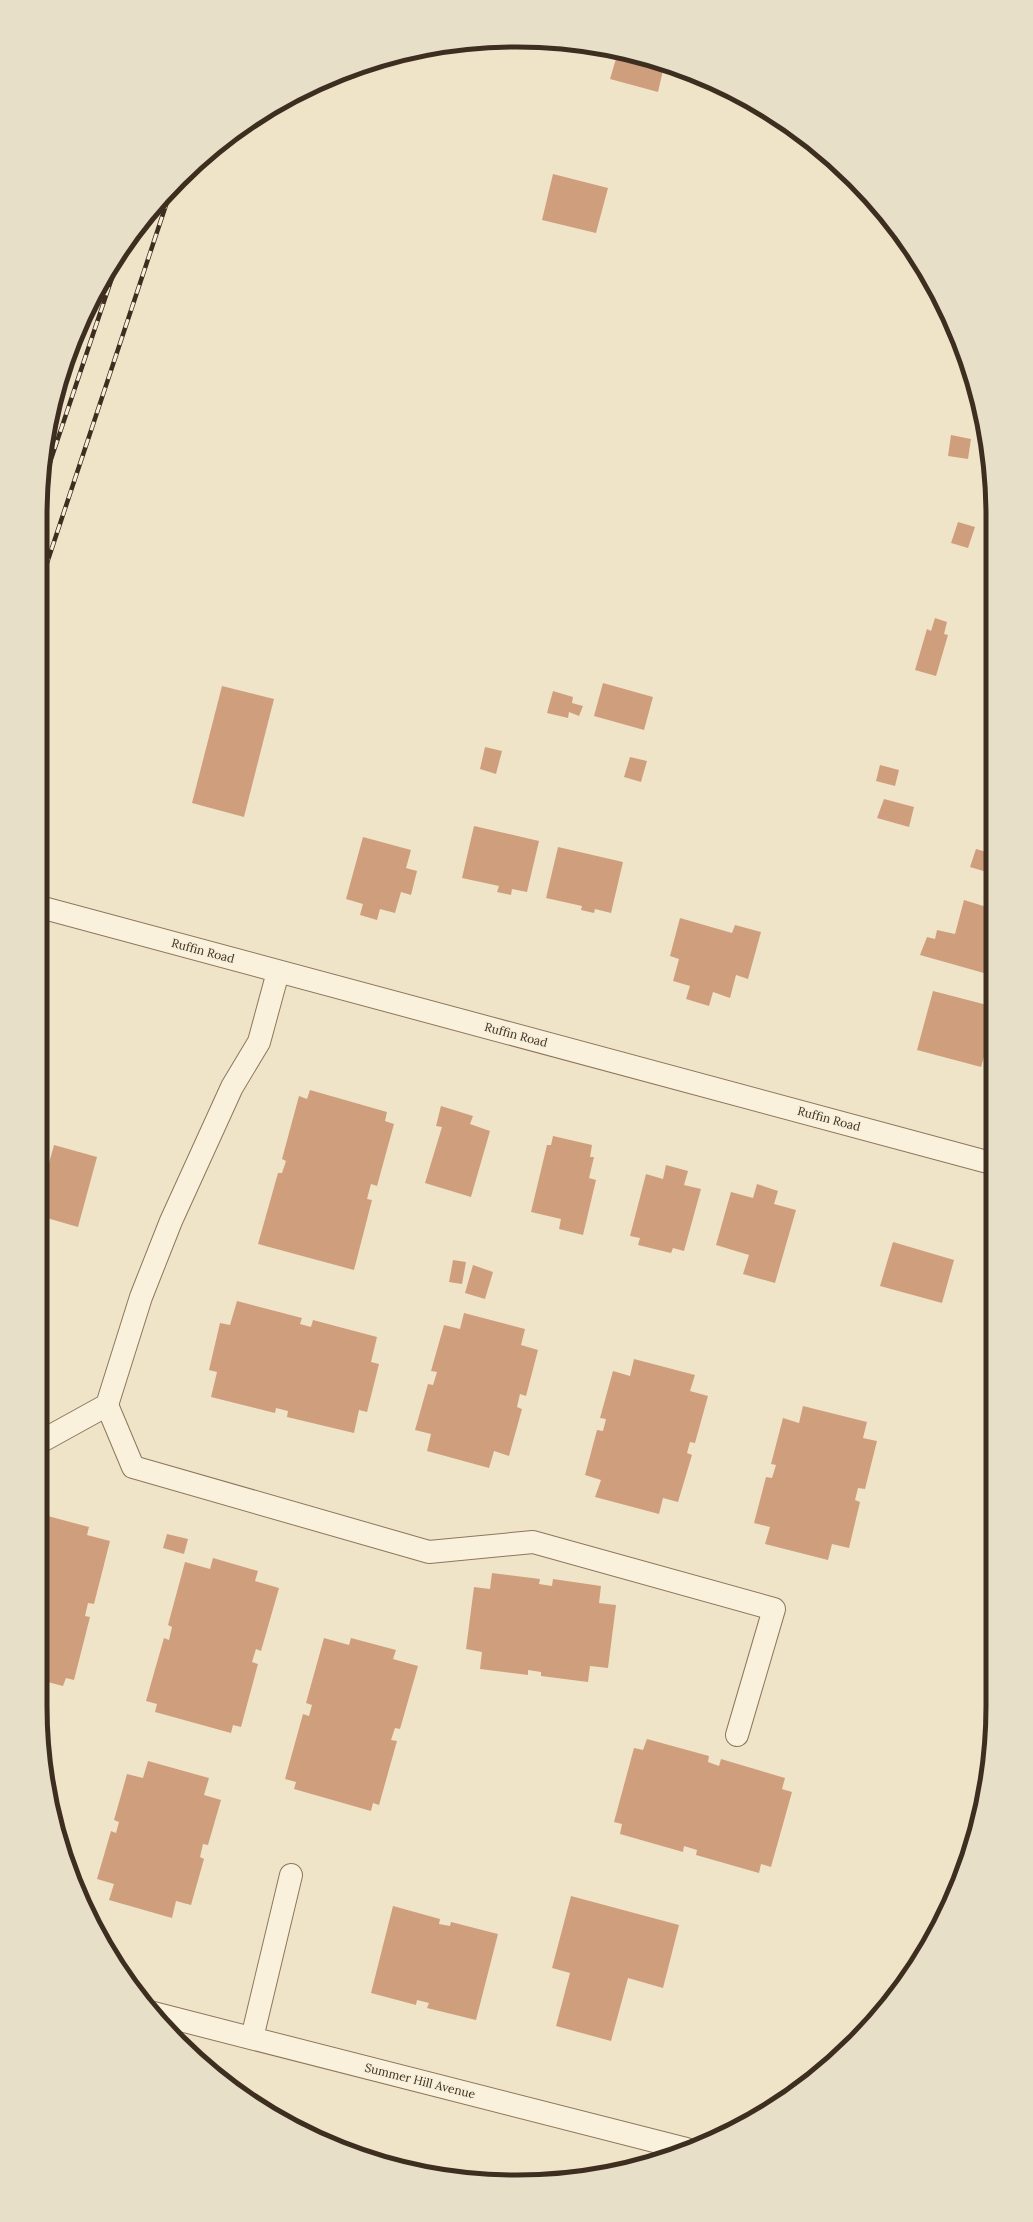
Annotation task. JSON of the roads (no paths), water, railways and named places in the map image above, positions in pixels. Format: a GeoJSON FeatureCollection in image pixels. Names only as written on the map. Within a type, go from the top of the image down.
{"type":"FeatureCollection","features":[{"type":"Feature","properties":{"kind":"street","name":"Ruffin Road"},"geometry":{"type":"LineString","coordinates":[[47,910],[986,1162]]}},
{"type":"Feature","properties":{"kind":"street"},"geometry":{"type":"LineString","coordinates":[[278,972],[259,1042],[232,1087],[171,1221],[141,1296],[107,1405],[132,1467],[429,1552],[533,1542],[774,1609],[737,1735]]}},
{"type":"Feature","properties":{"kind":"street"},"geometry":{"type":"LineString","coordinates":[[47,1438],[107,1405]]}},
{"type":"Feature","properties":{"kind":"street"},"geometry":{"type":"LineString","coordinates":[[252,2038],[291,1875]]}},
{"type":"Feature","properties":{"kind":"street","name":"Summer Hill Avenue"},"geometry":{"type":"LineString","coordinates":[[165,2016],[676,2147]]}},
{"type":"Feature","properties":{"kind":"railway"},"geometry":{"type":"LineString","coordinates":[[47,563],[166,205]]}},
{"type":"Feature","properties":{"kind":"railway"},"geometry":{"type":"LineString","coordinates":[[50,461],[111,280]]}}]}
